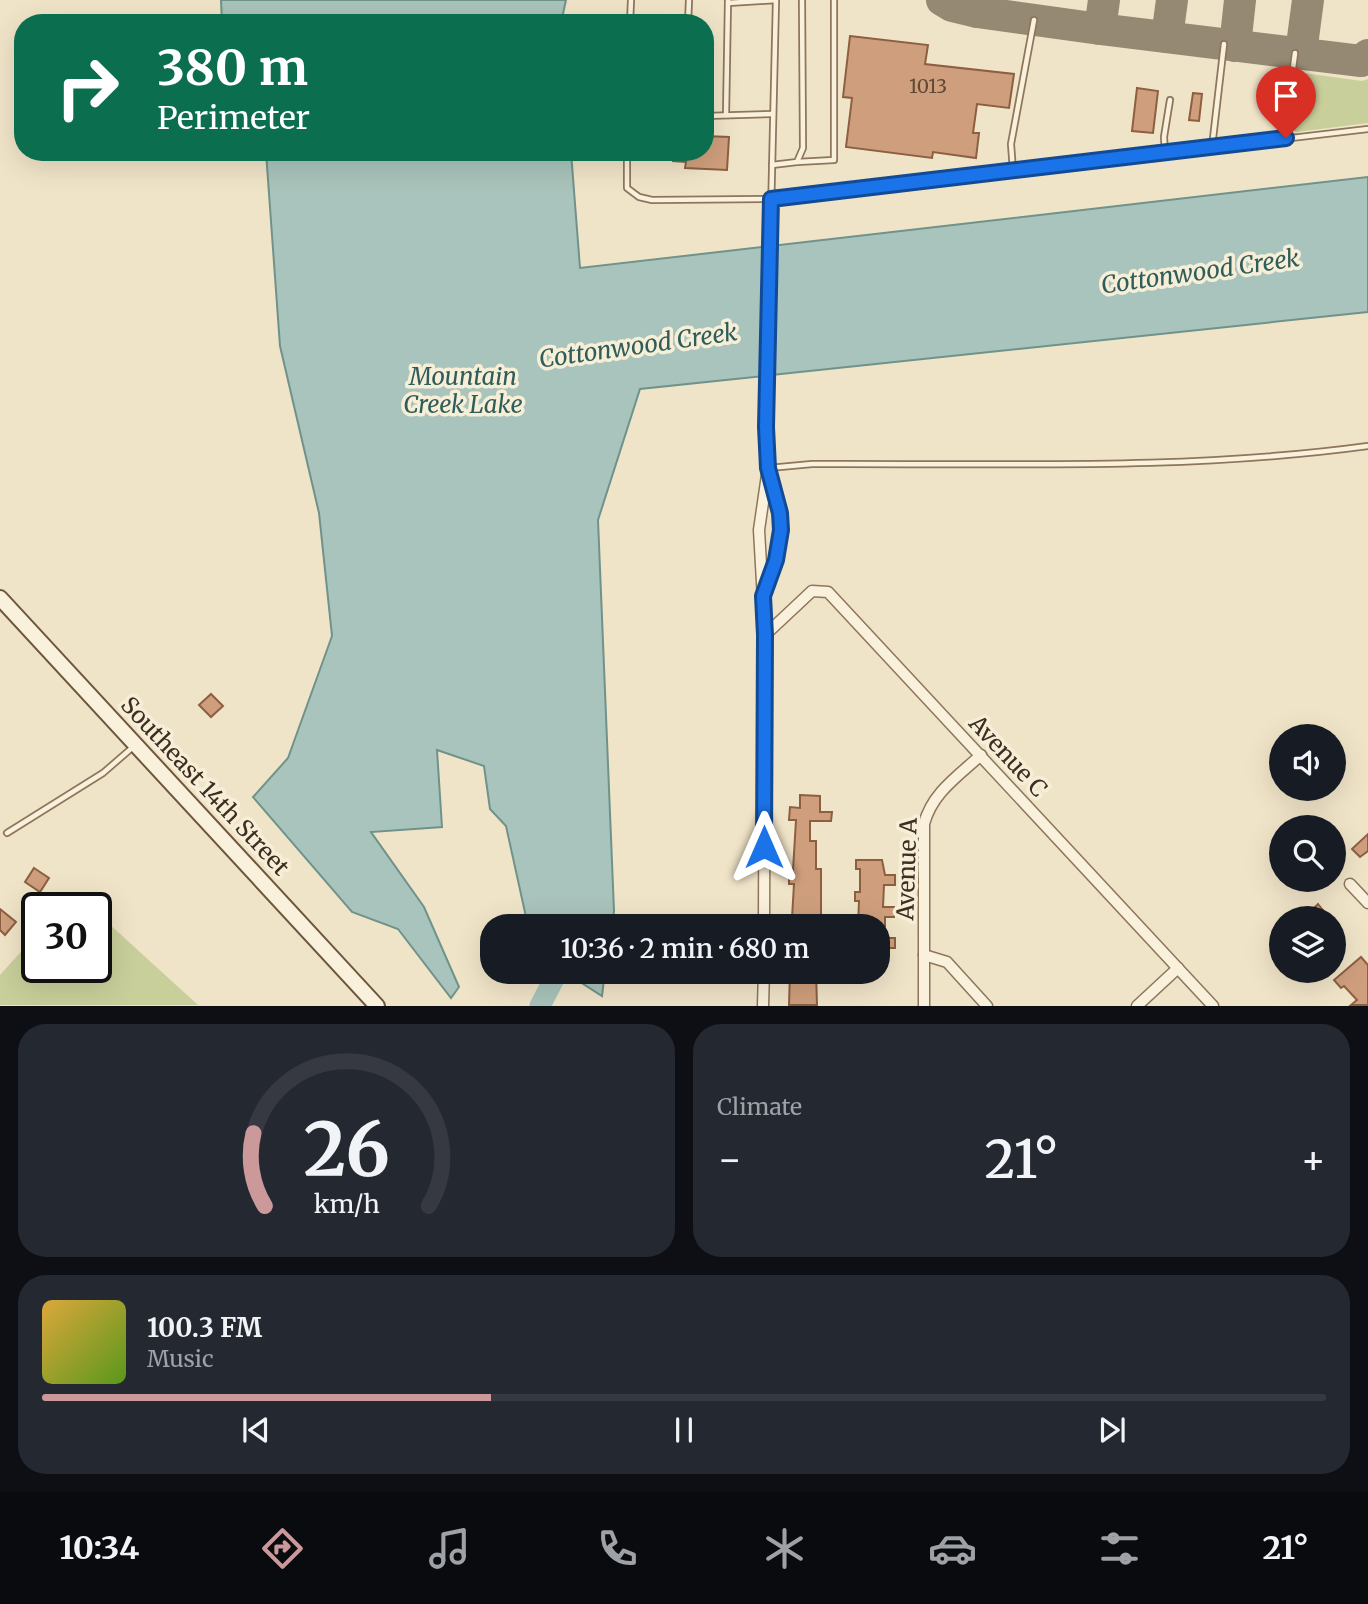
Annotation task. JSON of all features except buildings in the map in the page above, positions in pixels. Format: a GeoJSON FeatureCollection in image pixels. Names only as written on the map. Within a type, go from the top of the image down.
{"type":"FeatureCollection","features":[{"type":"Feature","properties":{"kind":"street"},"geometry":{"type":"LineString","coordinates":[[764,914],[765,635],[759,530],[768,468],[766,427]]}},
{"type":"Feature","properties":{"kind":"street"},"geometry":{"type":"LineString","coordinates":[[763,596],[776,560],[781,530],[780,513],[768,468]]}},
{"type":"Feature","properties":{"kind":"street","name":"Avenue C"},"geometry":{"type":"LineString","coordinates":[[765,635],[812,591],[828,592],[1213,1006]]}},
{"type":"Feature","properties":{"kind":"street","name":"Southeast 14th Street"},"geometry":{"type":"LineString","coordinates":[[0,598],[377,1006]]}},
{"type":"Feature","properties":{"kind":"street","name":"Avenue A"},"geometry":{"type":"LineString","coordinates":[[924,1006],[924,824],[928,809],[937,796],[981,755]]}},
{"type":"Feature","properties":{"kind":"street"},"geometry":{"type":"LineString","coordinates":[[1350,884],[1368,903]]}},
{"type":"Feature","properties":{"kind":"street"},"geometry":{"type":"LineString","coordinates":[[924,955],[947,962],[987,1006]]}},
{"type":"Feature","properties":{"kind":"street"},"geometry":{"type":"LineString","coordinates":[[1138,1006],[1178,968]]}},
{"type":"Feature","properties":{"kind":"street"},"geometry":{"type":"LineString","coordinates":[[764,984],[764,1006]]}},
{"type":"Feature","properties":{"kind":"lane"},"geometry":{"type":"LineString","coordinates":[[726,115],[728,1],[776,0],[766,427]]}},
{"type":"Feature","properties":{"kind":"lane"},"geometry":{"type":"LineString","coordinates":[[797,162],[803,148],[802,0]]}},
{"type":"Feature","properties":{"kind":"lane"},"geometry":{"type":"LineString","coordinates":[[772,165],[834,160],[834,0]]}},
{"type":"Feature","properties":{"kind":"lane"},"geometry":{"type":"LineString","coordinates":[[1013,171],[1011,144],[1034,20]]}},
{"type":"Feature","properties":{"kind":"lane"},"geometry":{"type":"LineString","coordinates":[[1212,147],[1224,44]]}},
{"type":"Feature","properties":{"kind":"lane"},"geometry":{"type":"LineString","coordinates":[[1286,138],[1295,53]]}},
{"type":"Feature","properties":{"kind":"lane"},"geometry":{"type":"LineString","coordinates":[[1165,153],[1164,136],[1170,100]]}},
{"type":"Feature","properties":{"kind":"lane"},"geometry":{"type":"LineString","coordinates":[[714,116],[773,114]]}},
{"type":"Feature","properties":{"kind":"lane"},"geometry":{"type":"LineString","coordinates":[[627,161],[626,188],[639,197],[652,200],[771,199],[1368,129]]}},
{"type":"Feature","properties":{"kind":"lane"},"geometry":{"type":"LineString","coordinates":[[768,468],[812,464],[1161,464],[1290,457],[1368,446]]}},
{"type":"Feature","properties":{"kind":"lane"},"geometry":{"type":"LineString","coordinates":[[7,833],[103,773],[136,744]]}},
{"type":"Feature","properties":{"kind":"green space"},"geometry":{"type":"Polygon","coordinates":[[[1297,72],[1362,81],[1368,79],[1368,123],[1297,132],[1293,130],[1289,124],[1289,113],[1297,72]]]}},
{"type":"Feature","properties":{"kind":"green space"},"geometry":{"type":"Polygon","coordinates":[[[112,927],[198,1005],[0,1005],[0,975],[21,952],[21,983],[112,983],[112,927]]]}},
{"type":"Feature","properties":{"kind":"water"},"geometry":{"type":"Polygon","coordinates":[[[221,0],[566,0],[563,14],[222,14],[221,0]]]}},
{"type":"Feature","properties":{"kind":"water","name":"Mountain Creek Lake"},"geometry":{"type":"Polygon","coordinates":[[[267,161],[572,161],[580,268],[1368,177],[1368,312],[640,389],[598,520],[614,914],[525,914],[506,826],[490,809],[484,766],[437,750],[442,827],[371,832],[424,907],[459,987],[451,998],[398,929],[352,912],[253,797],[288,758],[332,636],[319,513],[280,346],[267,161]]]}},
{"type":"Feature","properties":{"kind":"water"},"geometry":{"type":"Polygon","coordinates":[[[583,984],[603,984],[602,996],[583,984]]]}},
{"type":"Feature","properties":{"kind":"waterway","name":"Cottonwood Creek"},"geometry":{"type":"LineString","coordinates":[[540,1006],[551,984]]}},
{"type":"Feature","properties":{"kind":"taxiway"},"geometry":{"type":"LineString","coordinates":[[942,0],[952,6],[977,12]]}},
{"type":"Feature","properties":{"kind":"taxiway"},"geometry":{"type":"LineString","coordinates":[[970,0],[977,12],[1100,29],[1361,61],[1368,55]]}},
{"type":"Feature","properties":{"kind":"taxiway"},"geometry":{"type":"LineString","coordinates":[[1100,29],[1104,0]]}},
{"type":"Feature","properties":{"kind":"taxiway"},"geometry":{"type":"LineString","coordinates":[[1167,37],[1172,0]]}},
{"type":"Feature","properties":{"kind":"taxiway"},"geometry":{"type":"LineString","coordinates":[[1235,46],[1240,0]]}},
{"type":"Feature","properties":{"kind":"taxiway"},"geometry":{"type":"LineString","coordinates":[[1301,53],[1308,0]]}},
{"type":"Feature","properties":{"kind":"route"},"geometry":{"type":"LineString","coordinates":[[764,847],[763,596],[776,560],[781,530],[780,513],[768,468],[766,427],[771,199],[1286,138]]}}]}
